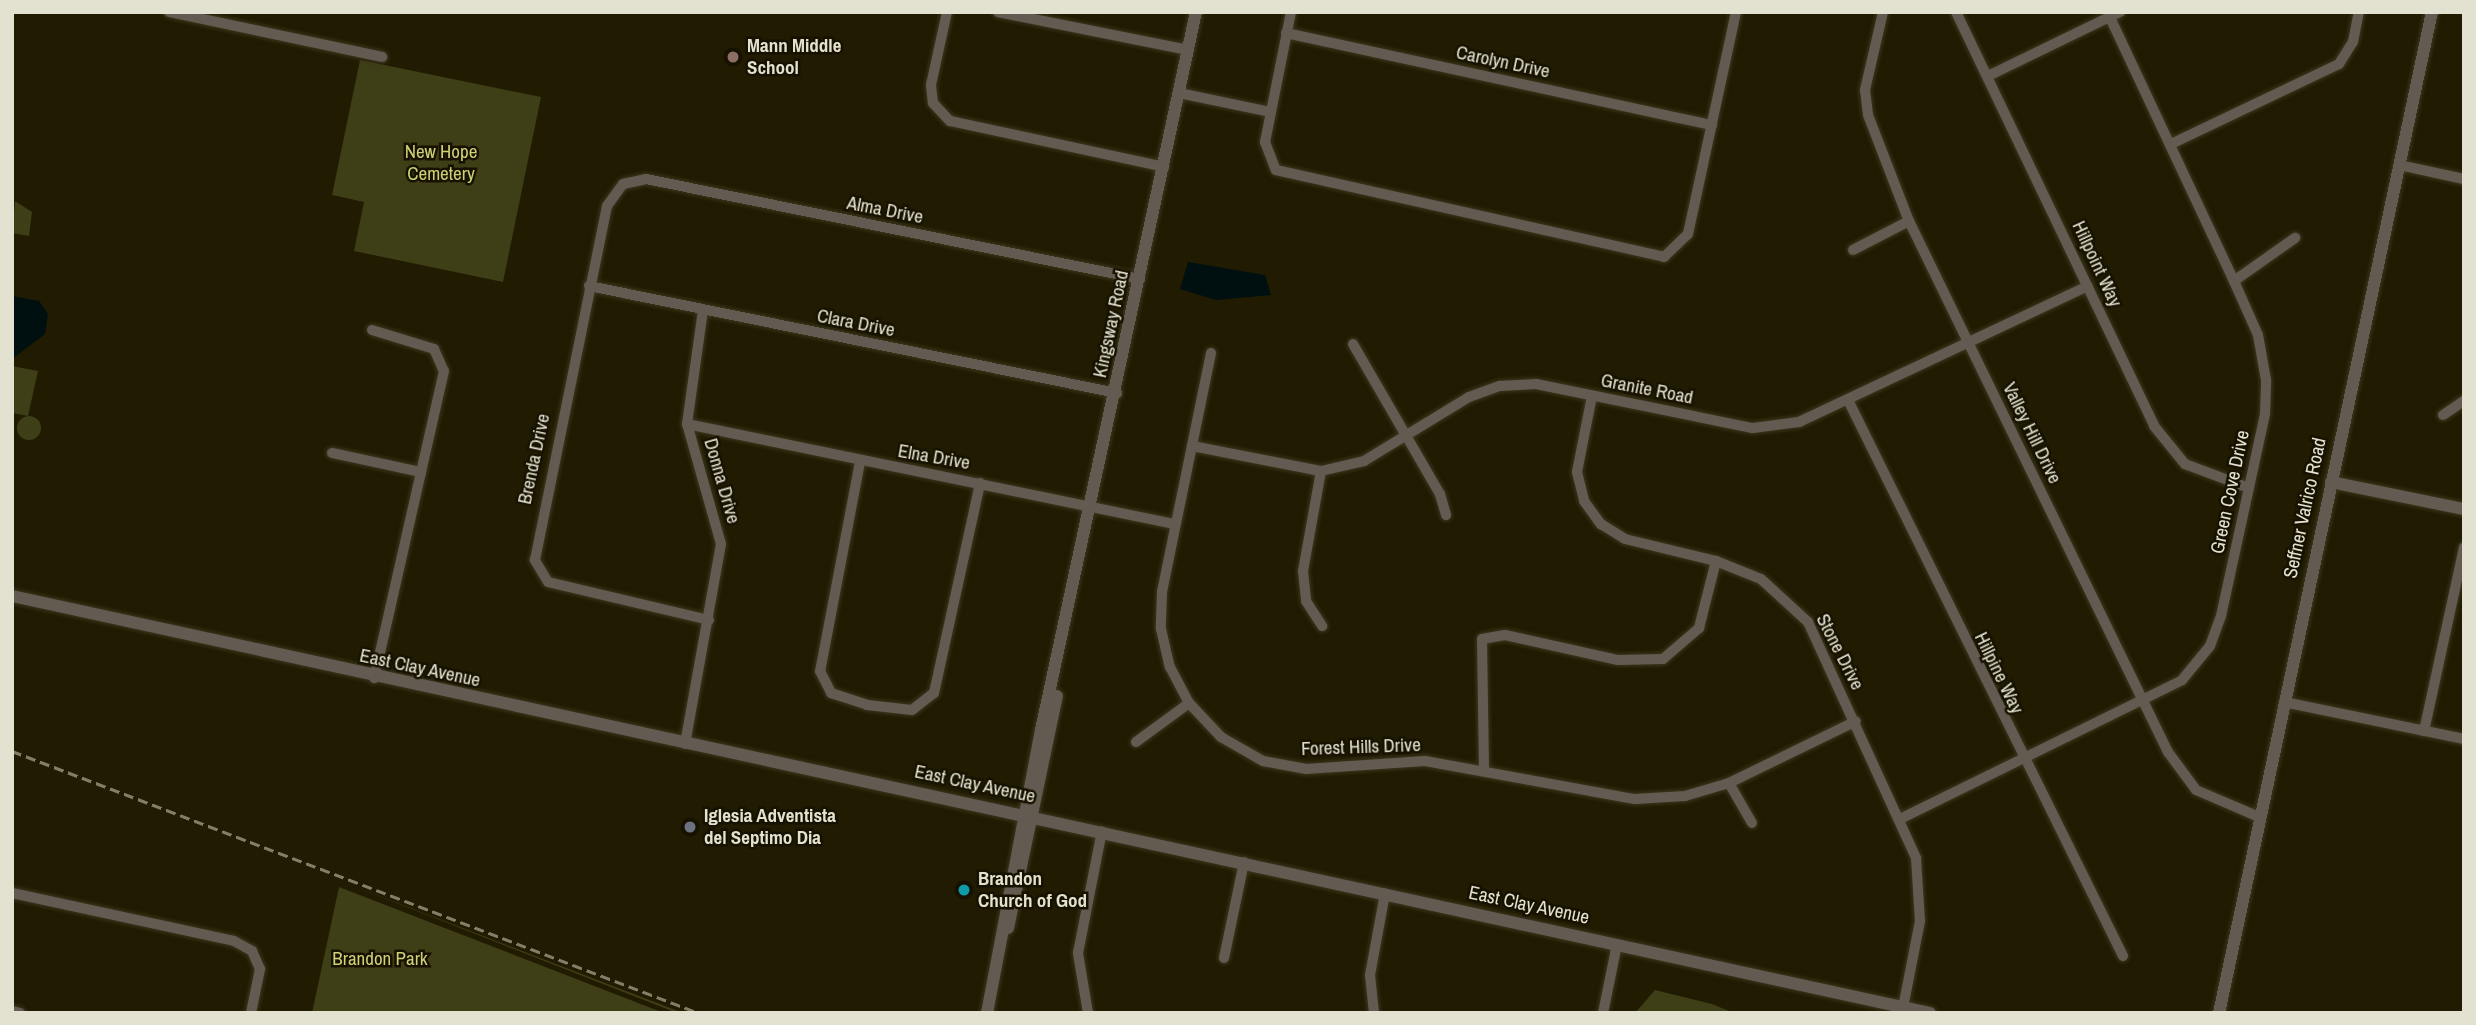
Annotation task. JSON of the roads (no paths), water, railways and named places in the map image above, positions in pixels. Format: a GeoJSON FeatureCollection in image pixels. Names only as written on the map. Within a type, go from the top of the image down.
{"type":"FeatureCollection","features":[{"type":"Feature","properties":{"kind":"street"},"geometry":{"type":"LineString","coordinates":[[170,12],[382,57]]}},
{"type":"Feature","properties":{"kind":"street"},"geometry":{"type":"LineString","coordinates":[[947,12],[933,103],[950,121],[1164,166]]}},
{"type":"Feature","properties":{"kind":"street"},"geometry":{"type":"LineString","coordinates":[[998,12],[1188,50]]}},
{"type":"Feature","properties":{"kind":"street","name":"Kingsway Road"},"geometry":{"type":"LineString","coordinates":[[987,1013],[1196,12]]}},
{"type":"Feature","properties":{"kind":"street"},"geometry":{"type":"LineString","coordinates":[[1291,12],[1271,112],[1267,158],[1291,178],[1664,257],[1680,247],[1713,125],[1736,12]]}},
{"type":"Feature","properties":{"kind":"street","name":"Valley Hill Drive"},"geometry":{"type":"LineString","coordinates":[[1883,12],[1866,90],[1868,115],[1909,221],[2168,752],[2196,790],[2259,817]]}},
{"type":"Feature","properties":{"kind":"street","name":"Hillpoint Way"},"geometry":{"type":"LineString","coordinates":[[1955,12],[2154,426],[2185,464],[2249,488]]}},
{"type":"Feature","properties":{"kind":"street"},"geometry":{"type":"LineString","coordinates":[[1988,76],[2120,12]]}},
{"type":"Feature","properties":{"kind":"street"},"geometry":{"type":"LineString","coordinates":[[2171,144],[2339,64],[2353,42],[2359,12]]}},
{"type":"Feature","properties":{"kind":"street","name":"Seffner Valrico Road"},"geometry":{"type":"LineString","coordinates":[[2219,1013],[2432,12]]}},
{"type":"Feature","properties":{"kind":"street","name":"Green Cove Drive"},"geometry":{"type":"LineString","coordinates":[[1900,819],[2182,680],[2210,646],[2249,488],[2266,380],[2258,335],[2110,18]]}},
{"type":"Feature","properties":{"kind":"street","name":"Carolyn Drive"},"geometry":{"type":"LineString","coordinates":[[1286,33],[1713,125]]}},
{"type":"Feature","properties":{"kind":"street"},"geometry":{"type":"LineString","coordinates":[[1179,93],[1271,112]]}},
{"type":"Feature","properties":{"kind":"street"},"geometry":{"type":"LineString","coordinates":[[2399,165],[2464,179]]}},
{"type":"Feature","properties":{"kind":"street","name":"Alma Drive"},"geometry":{"type":"LineString","coordinates":[[623,184],[646,179],[1140,279]]}},
{"type":"Feature","properties":{"kind":"street","name":"Brenda Drive"},"geometry":{"type":"LineString","coordinates":[[623,184],[607,206],[535,560],[548,582],[709,620]]}},
{"type":"Feature","properties":{"kind":"street"},"geometry":{"type":"LineString","coordinates":[[1853,250],[1909,221]]}},
{"type":"Feature","properties":{"kind":"street"},"geometry":{"type":"LineString","coordinates":[[2234,281],[2295,238]]}},
{"type":"Feature","properties":{"kind":"street","name":"Clara Drive"},"geometry":{"type":"LineString","coordinates":[[589,286],[1117,393]]}},
{"type":"Feature","properties":{"kind":"street","name":"Granite Road"},"geometry":{"type":"LineString","coordinates":[[1192,446],[1321,471],[1364,461],[1500,386],[1536,384],[1753,428],[1798,422],[1849,402],[2088,286]]}},
{"type":"Feature","properties":{"kind":"street","name":"Donna Drive"},"geometry":{"type":"LineString","coordinates":[[684,744],[721,544],[687,424],[702,310]]}},
{"type":"Feature","properties":{"kind":"street"},"geometry":{"type":"LineString","coordinates":[[372,330],[434,349],[444,371],[374,678]]}},
{"type":"Feature","properties":{"kind":"street"},"geometry":{"type":"LineString","coordinates":[[1353,344],[1407,437],[1446,515]]}},
{"type":"Feature","properties":{"kind":"street","name":"Forest Hills Drive"},"geometry":{"type":"LineString","coordinates":[[1211,353],[1175,524],[1161,629],[1170,667],[1189,704],[1221,737],[1263,761],[1306,769],[1425,761],[1484,768],[1635,799],[1685,796],[1729,783],[1856,721]]}},
{"type":"Feature","properties":{"kind":"street","name":"Stone Drive"},"geometry":{"type":"LineString","coordinates":[[1592,396],[1577,472],[1584,501],[1601,524],[1625,540],[1716,561],[1761,579],[1798,610],[1856,721],[1900,819],[1922,895],[1902,1010]]}},
{"type":"Feature","properties":{"kind":"street"},"geometry":{"type":"LineString","coordinates":[[2443,415],[2464,401]]}},
{"type":"Feature","properties":{"kind":"street","name":"Hillpine Way"},"geometry":{"type":"LineString","coordinates":[[1849,402],[2021,760],[2123,957]]}},
{"type":"Feature","properties":{"kind":"street","name":"Elna Drive"},"geometry":{"type":"LineString","coordinates":[[687,424],[860,462],[980,483],[1175,524]]}},
{"type":"Feature","properties":{"kind":"street"},"geometry":{"type":"LineString","coordinates":[[332,453],[421,472]]}},
{"type":"Feature","properties":{"kind":"street"},"geometry":{"type":"LineString","coordinates":[[860,462],[820,671],[831,693],[867,705],[912,710],[934,693],[980,483]]}},
{"type":"Feature","properties":{"kind":"street"},"geometry":{"type":"LineString","coordinates":[[1321,471],[1303,571],[1306,601],[1322,626]]}},
{"type":"Feature","properties":{"kind":"street"},"geometry":{"type":"LineString","coordinates":[[2331,482],[2464,509]]}},
{"type":"Feature","properties":{"kind":"street"},"geometry":{"type":"LineString","coordinates":[[2424,731],[2464,547]]}},
{"type":"Feature","properties":{"kind":"street"},"geometry":{"type":"LineString","coordinates":[[1484,768],[1482,639],[1505,635],[1618,660],[1663,659],[1699,628],[1716,561]]}},
{"type":"Feature","properties":{"kind":"street","name":"East Clay Avenue"},"geometry":{"type":"LineString","coordinates":[[12,596],[374,678],[1029,814],[1902,1010],[1930,1013]]}},
{"type":"Feature","properties":{"kind":"street"},"geometry":{"type":"LineString","coordinates":[[2284,702],[2464,739]]}},
{"type":"Feature","properties":{"kind":"street"},"geometry":{"type":"LineString","coordinates":[[1136,742],[1189,704]]}},
{"type":"Feature","properties":{"kind":"street"},"geometry":{"type":"LineString","coordinates":[[1729,783],[1752,823]]}},
{"type":"Feature","properties":{"kind":"street"},"geometry":{"type":"LineString","coordinates":[[1088,1013],[1078,953],[1102,831]]}},
{"type":"Feature","properties":{"kind":"street"},"geometry":{"type":"LineString","coordinates":[[1224,958],[1244,862]]}},
{"type":"Feature","properties":{"kind":"street"},"geometry":{"type":"LineString","coordinates":[[12,892],[234,941],[252,951],[260,969],[251,1013]]}},
{"type":"Feature","properties":{"kind":"street"},"geometry":{"type":"LineString","coordinates":[[1374,1013],[1370,975],[1385,893]]}},
{"type":"Feature","properties":{"kind":"street"},"geometry":{"type":"LineString","coordinates":[[1603,1013],[1617,944]]}},
{"type":"Feature","properties":{"kind":"street"},"geometry":{"type":"LineString","coordinates":[[12,1011],[20,1013]]}},
{"type":"Feature","properties":{"kind":"railway"},"geometry":{"type":"LineString","coordinates":[[12,751],[699,1013]]}},
{"type":"Feature","properties":{"kind":"place","name":"Mann Middle School"},"geometry":{"type":"Point","coordinates":[733,57]}},
{"type":"Feature","properties":{"kind":"place","name":"Iglesia Adventista del Septimo Dia"},"geometry":{"type":"Point","coordinates":[690,827]}},
{"type":"Feature","properties":{"kind":"place","name":"Brandon Church of God"},"geometry":{"type":"Point","coordinates":[964,890]}},
{"type":"Feature","properties":{"kind":"park label","name":"New Hope Cemetery"},"geometry":{"type":"Point","coordinates":[441,163]}},
{"type":"Feature","properties":{"kind":"park label","name":"Brandon Park"},"geometry":{"type":"Point","coordinates":[380,959]}}]}
